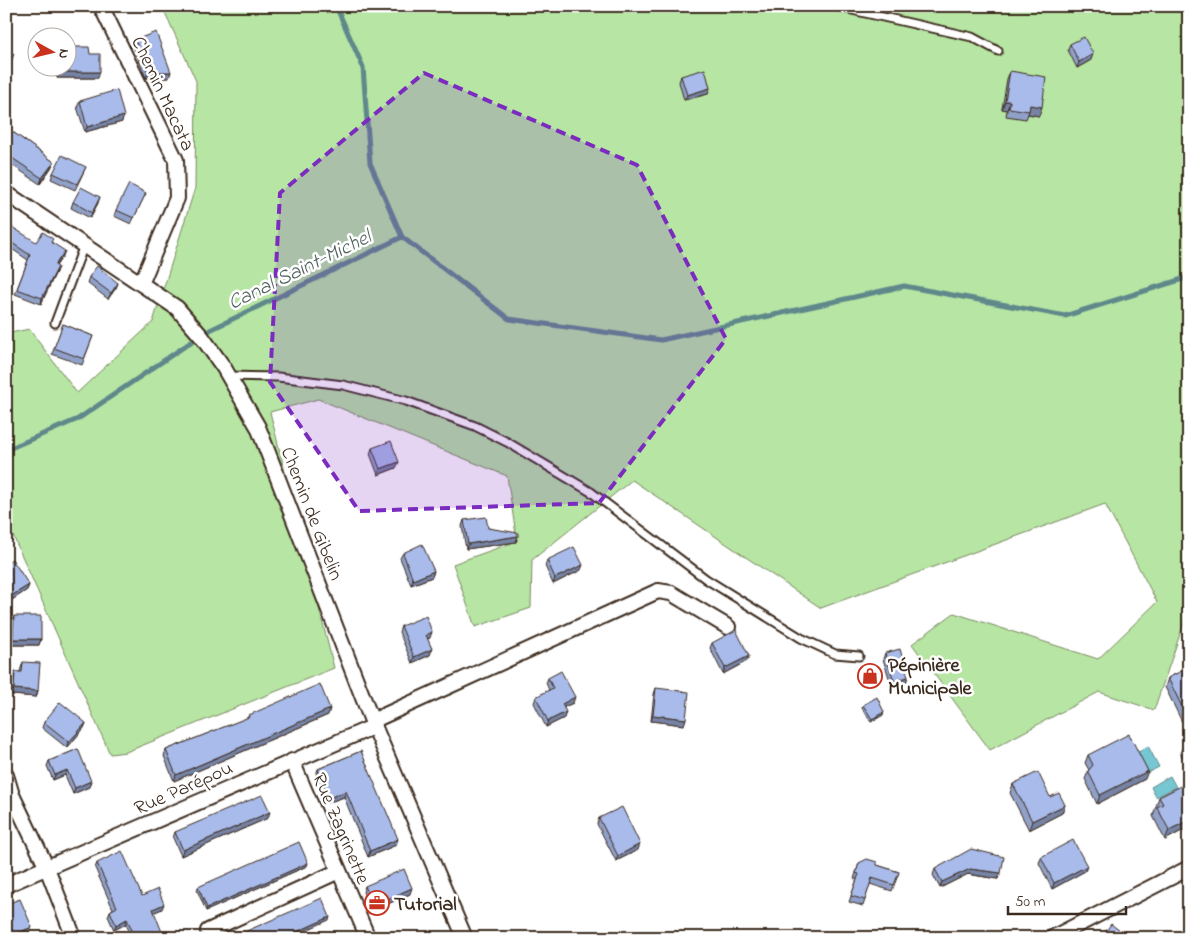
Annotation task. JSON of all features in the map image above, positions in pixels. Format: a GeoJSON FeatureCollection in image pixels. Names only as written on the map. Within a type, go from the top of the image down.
{"type":"FeatureCollection","features":[{"type":"Feature","properties":{"kind":"street","name":"Chemin Macata"},"geometry":{"type":"LineString","coordinates":[[101,6],[176,160],[177,198],[141,284]]}},
{"type":"Feature","properties":{"kind":"street","name":"Chemin de Gibelin"},"geometry":{"type":"LineString","coordinates":[[6,193],[177,308],[202,337],[228,376],[258,427],[374,723],[465,938]]}},
{"type":"Feature","properties":{"kind":"street","name":"Rue Parépou"},"geometry":{"type":"LineString","coordinates":[[6,885],[292,761],[658,590],[671,593],[728,627]]}},
{"type":"Feature","properties":{"kind":"street","name":"Rue Zagrinette"},"geometry":{"type":"LineString","coordinates":[[292,761],[368,938]]}},
{"type":"Feature","properties":{"kind":"street"},"geometry":{"type":"LineString","coordinates":[[6,775],[12,795],[47,868],[74,938]]}},
{"type":"Feature","properties":{"kind":"street"},"geometry":{"type":"LineString","coordinates":[[1052,938],[1189,868]]}},
{"type":"Feature","properties":{"kind":"street"},"geometry":{"type":"LineString","coordinates":[[208,935],[339,871]]}},
{"type":"Feature","properties":{"kind":"lane"},"geometry":{"type":"LineString","coordinates":[[834,6],[972,37],[998,51]]}},
{"type":"Feature","properties":{"kind":"lane"},"geometry":{"type":"LineString","coordinates":[[55,323],[84,245]]}},
{"type":"Feature","properties":{"kind":"lane"},"geometry":{"type":"LineString","coordinates":[[228,376],[294,378],[343,385],[406,401],[476,426],[592,492],[706,579],[801,638],[835,654],[859,656]]}},
{"type":"Feature","properties":{"kind":"highlighted area"},"geometry":{"type":"Polygon","coordinates":[[[424,73],[637,165],[726,339],[599,503],[359,511],[270,382],[280,193],[424,73]]]}},
{"type":"Feature","properties":{"kind":"green space"},"geometry":{"type":"Polygon","coordinates":[[[162,6],[1189,6],[1189,608],[1154,710],[1099,692],[990,750],[912,644],[954,613],[1098,659],[1157,602],[1105,504],[821,608],[632,480],[532,560],[531,608],[475,627],[453,564],[517,541],[507,476],[318,399],[270,412],[334,668],[126,752],[110,754],[6,520],[6,334],[29,329],[77,393],[153,322],[195,188],[196,81],[162,6]]]}},
{"type":"Feature","properties":{"kind":"water"},"geometry":{"type":"Polygon","coordinates":[[[1148,746],[1159,767],[1147,773],[1137,753],[1148,746]]]}},
{"type":"Feature","properties":{"kind":"water"},"geometry":{"type":"Polygon","coordinates":[[[1170,776],[1176,787],[1156,797],[1151,787],[1170,776]]]}},
{"type":"Feature","properties":{"kind":"building"},"geometry":{"type":"Polygon","coordinates":[[[156,32],[171,72],[148,72],[135,40],[156,32]]]}},
{"type":"Feature","properties":{"kind":"building"},"geometry":{"type":"Polygon","coordinates":[[[1084,37],[1093,54],[1079,62],[1070,44],[1084,37]]]}},
{"type":"Feature","properties":{"kind":"building"},"geometry":{"type":"Polygon","coordinates":[[[78,47],[89,47],[90,54],[100,54],[100,72],[78,72],[78,47]]]}},
{"type":"Feature","properties":{"kind":"building"},"geometry":{"type":"Polygon","coordinates":[[[6,50],[14,54],[6,74],[6,50]]]}},
{"type":"Feature","properties":{"kind":"building"},"geometry":{"type":"Polygon","coordinates":[[[705,69],[710,88],[687,95],[681,76],[705,69]]]}},
{"type":"Feature","properties":{"kind":"building"},"geometry":{"type":"Polygon","coordinates":[[[1010,71],[1046,77],[1042,107],[1030,105],[1029,111],[1009,108],[1010,101],[1005,101],[1010,71]]]}},
{"type":"Feature","properties":{"kind":"building"},"geometry":{"type":"Polygon","coordinates":[[[117,90],[124,116],[87,127],[80,101],[117,90]]]}},
{"type":"Feature","properties":{"kind":"building"},"geometry":{"type":"Polygon","coordinates":[[[6,127],[54,162],[42,178],[6,154],[6,127]]]}},
{"type":"Feature","properties":{"kind":"building"},"geometry":{"type":"Polygon","coordinates":[[[62,155],[86,167],[77,184],[53,173],[62,155]]]}},
{"type":"Feature","properties":{"kind":"building"},"geometry":{"type":"Polygon","coordinates":[[[129,184],[146,193],[134,218],[116,210],[129,184]]]}},
{"type":"Feature","properties":{"kind":"building"},"geometry":{"type":"Polygon","coordinates":[[[81,187],[100,197],[92,213],[73,202],[81,187]]]}},
{"type":"Feature","properties":{"kind":"building"},"geometry":{"type":"Polygon","coordinates":[[[12,227],[36,242],[43,232],[53,239],[51,242],[65,251],[55,265],[58,267],[42,298],[17,289],[30,255],[6,239],[12,227]]]}},
{"type":"Feature","properties":{"kind":"building"},"geometry":{"type":"Polygon","coordinates":[[[97,266],[118,283],[111,293],[89,277],[97,266]]]}},
{"type":"Feature","properties":{"kind":"building"},"geometry":{"type":"Polygon","coordinates":[[[63,324],[93,336],[84,359],[54,348],[63,324]]]}},
{"type":"Feature","properties":{"kind":"building"},"geometry":{"type":"Polygon","coordinates":[[[391,441],[399,462],[380,469],[372,448],[391,441]]]}},
{"type":"Feature","properties":{"kind":"building"},"geometry":{"type":"Polygon","coordinates":[[[486,517],[488,528],[518,533],[518,536],[468,544],[464,520],[486,517]]]}},
{"type":"Feature","properties":{"kind":"building"},"geometry":{"type":"Polygon","coordinates":[[[422,544],[434,571],[413,580],[403,553],[422,544]]]}},
{"type":"Feature","properties":{"kind":"building"},"geometry":{"type":"Polygon","coordinates":[[[574,547],[583,565],[555,578],[547,560],[574,547]]]}},
{"type":"Feature","properties":{"kind":"building"},"geometry":{"type":"Polygon","coordinates":[[[12,559],[29,585],[11,596],[6,588],[6,563],[12,559]]]}},
{"type":"Feature","properties":{"kind":"building"},"geometry":{"type":"Polygon","coordinates":[[[14,616],[41,616],[41,639],[13,639],[14,616]]]}},
{"type":"Feature","properties":{"kind":"building"},"geometry":{"type":"Polygon","coordinates":[[[426,616],[432,632],[426,635],[432,649],[414,657],[401,626],[426,616]]]}},
{"type":"Feature","properties":{"kind":"building"},"geometry":{"type":"Polygon","coordinates":[[[736,630],[749,656],[725,668],[712,643],[736,630]]]}},
{"type":"Feature","properties":{"kind":"building"},"geometry":{"type":"Polygon","coordinates":[[[900,649],[908,677],[894,681],[885,653],[900,649]]]}},
{"type":"Feature","properties":{"kind":"building"},"geometry":{"type":"Polygon","coordinates":[[[23,662],[40,663],[38,691],[14,689],[15,672],[22,672],[23,662]]]}},
{"type":"Feature","properties":{"kind":"building"},"geometry":{"type":"Polygon","coordinates":[[[1189,667],[1189,711],[1185,713],[1168,678],[1189,667]]]}},
{"type":"Feature","properties":{"kind":"building"},"geometry":{"type":"Polygon","coordinates":[[[561,671],[575,697],[562,704],[566,712],[548,721],[536,697],[553,688],[548,678],[561,671]]]}},
{"type":"Feature","properties":{"kind":"building"},"geometry":{"type":"Polygon","coordinates":[[[320,684],[330,709],[176,775],[166,750],[249,717],[249,715],[320,684]]]}},
{"type":"Feature","properties":{"kind":"building"},"geometry":{"type":"Polygon","coordinates":[[[656,688],[689,692],[686,719],[653,715],[656,688]]]}},
{"type":"Feature","properties":{"kind":"building"},"geometry":{"type":"Polygon","coordinates":[[[877,697],[884,712],[872,719],[863,705],[877,697]]]}},
{"type":"Feature","properties":{"kind":"building"},"geometry":{"type":"Polygon","coordinates":[[[60,702],[86,723],[69,742],[44,722],[60,702]]]}},
{"type":"Feature","properties":{"kind":"building"},"geometry":{"type":"Polygon","coordinates":[[[1129,734],[1148,771],[1100,795],[1088,771],[1093,765],[1088,755],[1129,734]]]}},
{"type":"Feature","properties":{"kind":"building"},"geometry":{"type":"Polygon","coordinates":[[[1189,741],[1189,753],[1184,744],[1189,741]]]}},
{"type":"Feature","properties":{"kind":"building"},"geometry":{"type":"Polygon","coordinates":[[[78,749],[91,781],[75,788],[67,770],[55,775],[49,761],[78,749]]]}},
{"type":"Feature","properties":{"kind":"building"},"geometry":{"type":"Polygon","coordinates":[[[361,751],[398,839],[370,851],[346,791],[329,798],[318,769],[361,751]]]}},
{"type":"Feature","properties":{"kind":"building"},"geometry":{"type":"Polygon","coordinates":[[[1038,772],[1050,797],[1059,793],[1065,805],[1032,821],[1013,784],[1038,772]]]}},
{"type":"Feature","properties":{"kind":"building"},"geometry":{"type":"Polygon","coordinates":[[[1189,782],[1189,820],[1169,830],[1157,807],[1163,804],[1159,797],[1189,782]]]}},
{"type":"Feature","properties":{"kind":"building"},"geometry":{"type":"Polygon","coordinates":[[[262,795],[270,812],[183,850],[175,832],[262,795]]]}},
{"type":"Feature","properties":{"kind":"building"},"geometry":{"type":"Polygon","coordinates":[[[622,807],[640,844],[618,856],[599,818],[622,807]]]}},
{"type":"Feature","properties":{"kind":"building"},"geometry":{"type":"Polygon","coordinates":[[[1073,840],[1087,866],[1054,883],[1041,857],[1073,840]]]}},
{"type":"Feature","properties":{"kind":"building"},"geometry":{"type":"Polygon","coordinates":[[[299,842],[308,863],[207,908],[198,887],[299,842]]]}},
{"type":"Feature","properties":{"kind":"building"},"geometry":{"type":"Polygon","coordinates":[[[971,849],[1004,857],[1001,873],[970,869],[942,882],[935,869],[971,849]]]}},
{"type":"Feature","properties":{"kind":"building"},"geometry":{"type":"Polygon","coordinates":[[[122,851],[142,896],[158,889],[164,904],[153,909],[162,932],[152,936],[152,938],[136,938],[127,919],[116,925],[110,911],[117,907],[97,863],[122,851]]]}},
{"type":"Feature","properties":{"kind":"building"},"geometry":{"type":"Polygon","coordinates":[[[867,859],[877,862],[877,865],[899,872],[894,885],[872,878],[865,900],[851,896],[859,874],[856,873],[859,863],[867,859]]]}},
{"type":"Feature","properties":{"kind":"building"},"geometry":{"type":"Polygon","coordinates":[[[404,869],[412,888],[374,905],[365,886],[404,869]]]}},
{"type":"Feature","properties":{"kind":"building"},"geometry":{"type":"Polygon","coordinates":[[[322,898],[330,917],[283,938],[236,938],[235,936],[322,898]]]}},
{"type":"Feature","properties":{"kind":"building"},"geometry":{"type":"Polygon","coordinates":[[[20,899],[32,927],[13,935],[10,929],[6,931],[6,904],[20,899]]]}},
{"type":"Feature","properties":{"kind":"building"},"geometry":{"type":"Polygon","coordinates":[[[1111,924],[1129,938],[1101,938],[1111,924]]]}},
{"type":"Feature","properties":{"kind":"building"},"geometry":{"type":"Polygon","coordinates":[[[434,932],[436,938],[422,938],[434,932]]]}},
{"type":"Feature","properties":{"kind":"waterway"},"geometry":{"type":"LineString","coordinates":[[336,6],[363,67],[370,163],[402,237],[509,319],[661,340],[904,286],[1065,316],[1189,277]]}},
{"type":"Feature","properties":{"kind":"waterway","name":"Canal Saint-Michel"},"geometry":{"type":"LineString","coordinates":[[210,330],[402,237]]}},
{"type":"Feature","properties":{"kind":"waterway","name":"Canal Saint-Michel"},"geometry":{"type":"LineString","coordinates":[[6,450],[78,419],[191,342]]}},
{"type":"Feature","properties":{"kind":"place","name":"Pépinière Municipale"},"geometry":{"type":"Point","coordinates":[870,676]}},
{"type":"Feature","properties":{"kind":"place","name":"Tutorial"},"geometry":{"type":"Point","coordinates":[377,903]}}]}
